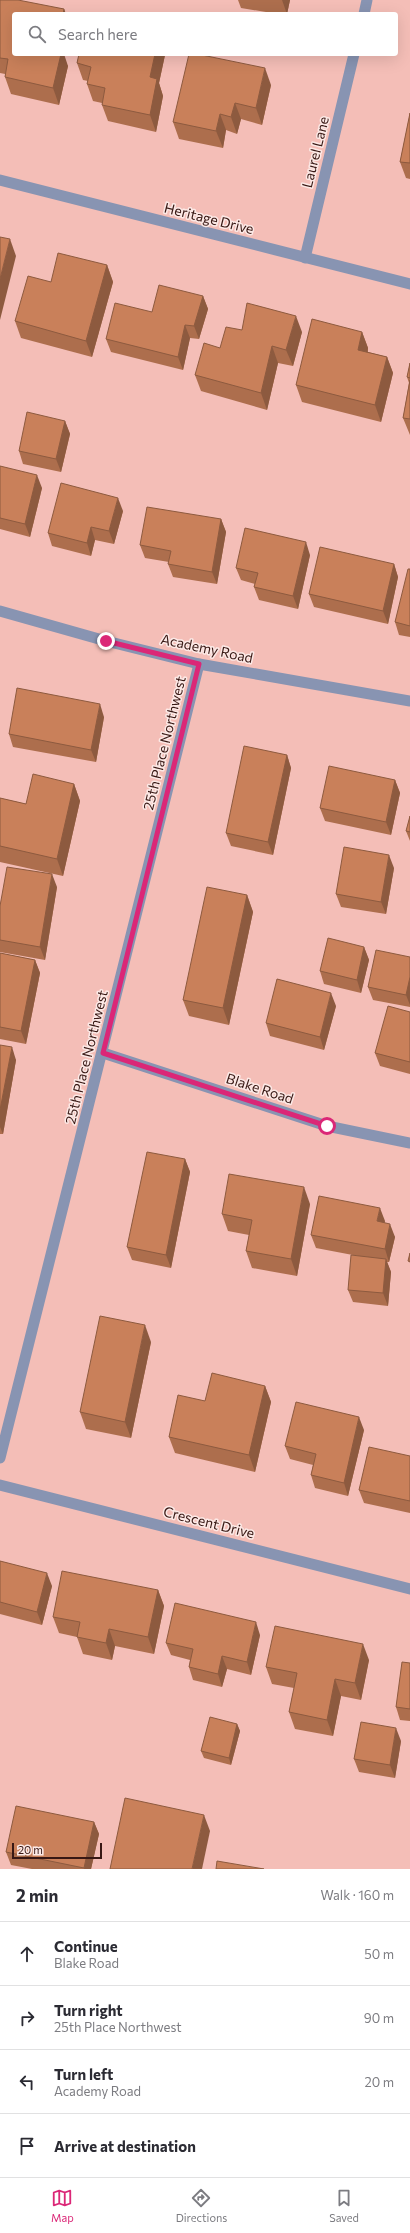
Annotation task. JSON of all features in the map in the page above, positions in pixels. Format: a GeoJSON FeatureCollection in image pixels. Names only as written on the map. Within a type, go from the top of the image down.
{"type":"FeatureCollection","features":[{"type":"Feature","properties":{"kind":"street"},"geometry":{"type":"LineString","coordinates":[[364,12],[367,0]]}},
{"type":"Feature","properties":{"kind":"street","name":"Laurel Lane"},"geometry":{"type":"LineString","coordinates":[[305,258],[354,56]]}},
{"type":"Feature","properties":{"kind":"street","name":"Heritage Drive"},"geometry":{"type":"LineString","coordinates":[[0,180],[410,284]]}},
{"type":"Feature","properties":{"kind":"street","name":"Academy Road"},"geometry":{"type":"LineString","coordinates":[[0,611],[106,641],[199,664],[410,701]]}},
{"type":"Feature","properties":{"kind":"street","name":"25th Place Northwest"},"geometry":{"type":"LineString","coordinates":[[0,1458],[103,1053],[199,664]]}},
{"type":"Feature","properties":{"kind":"street","name":"Blake Road"},"geometry":{"type":"LineString","coordinates":[[103,1053],[327,1126],[410,1143]]}},
{"type":"Feature","properties":{"kind":"street","name":"Crescent Drive"},"geometry":{"type":"LineString","coordinates":[[0,1485],[410,1589]]}},
{"type":"Feature","properties":{"kind":"building"},"geometry":{"type":"Polygon","coordinates":[[[0,0],[18,0],[64,9],[63,12],[12,12],[12,56],[61,56],[53,88],[5,77],[8,59],[0,58],[0,0]]]}},
{"type":"Feature","properties":{"kind":"building"},"geometry":{"type":"Polygon","coordinates":[[[79,56],[155,56],[150,77],[157,79],[150,115],[102,105],[105,88],[87,84],[91,67],[77,63],[79,56]]]}},
{"type":"Feature","properties":{"kind":"building"},"geometry":{"type":"Polygon","coordinates":[[[189,56],[207,56],[265,68],[256,108],[235,103],[231,117],[220,114],[216,131],[173,122],[189,56]]]}},
{"type":"Feature","properties":{"kind":"building"},"geometry":{"type":"Polygon","coordinates":[[[410,113],[410,163],[400,162],[410,113]]]}},
{"type":"Feature","properties":{"kind":"building"},"geometry":{"type":"Polygon","coordinates":[[[0,237],[10,239],[0,279],[0,237]]]}},
{"type":"Feature","properties":{"kind":"building"},"geometry":{"type":"Polygon","coordinates":[[[58,253],[107,265],[86,341],[15,321],[28,276],[51,282],[58,253]]]}},
{"type":"Feature","properties":{"kind":"building"},"geometry":{"type":"Polygon","coordinates":[[[159,285],[203,296],[194,326],[185,325],[178,357],[106,339],[115,303],[152,312],[159,285]]]}},
{"type":"Feature","properties":{"kind":"building"},"geometry":{"type":"Polygon","coordinates":[[[247,303],[296,316],[286,350],[272,346],[261,393],[195,375],[204,343],[220,348],[226,327],[242,330],[247,303]]]}},
{"type":"Feature","properties":{"kind":"building"},"geometry":{"type":"Polygon","coordinates":[[[312,319],[362,332],[358,350],[387,357],[375,405],[296,385],[312,319]]]}},
{"type":"Feature","properties":{"kind":"building"},"geometry":{"type":"Polygon","coordinates":[[[410,363],[410,378],[407,377],[410,363]]]}},
{"type":"Feature","properties":{"kind":"building"},"geometry":{"type":"Polygon","coordinates":[[[410,380],[410,419],[403,418],[410,380]]]}},
{"type":"Feature","properties":{"kind":"building"},"geometry":{"type":"Polygon","coordinates":[[[27,412],[65,421],[56,459],[19,451],[27,412]]]}},
{"type":"Feature","properties":{"kind":"building"},"geometry":{"type":"Polygon","coordinates":[[[0,466],[37,475],[25,524],[0,518],[0,466]]]}},
{"type":"Feature","properties":{"kind":"building"},"geometry":{"type":"Polygon","coordinates":[[[61,483],[118,498],[109,531],[91,527],[87,543],[48,533],[61,483]]]}},
{"type":"Feature","properties":{"kind":"building"},"geometry":{"type":"Polygon","coordinates":[[[147,507],[221,519],[212,572],[168,564],[171,551],[140,545],[147,507]]]}},
{"type":"Feature","properties":{"kind":"building"},"geometry":{"type":"Polygon","coordinates":[[[245,528],[306,542],[293,596],[254,587],[258,573],[236,568],[245,528]]]}},
{"type":"Feature","properties":{"kind":"building"},"geometry":{"type":"Polygon","coordinates":[[[320,547],[394,564],[383,611],[309,594],[320,547]]]}},
{"type":"Feature","properties":{"kind":"building"},"geometry":{"type":"Polygon","coordinates":[[[408,569],[410,569],[410,626],[395,622],[408,569]]]}},
{"type":"Feature","properties":{"kind":"building"},"geometry":{"type":"Polygon","coordinates":[[[17,688],[100,704],[91,750],[9,734],[17,688]]]}},
{"type":"Feature","properties":{"kind":"building"},"geometry":{"type":"Polygon","coordinates":[[[244,746],[287,755],[268,842],[226,833],[244,746]]]}},
{"type":"Feature","properties":{"kind":"building"},"geometry":{"type":"Polygon","coordinates":[[[329,766],[395,780],[386,822],[320,808],[329,766]]]}},
{"type":"Feature","properties":{"kind":"building"},"geometry":{"type":"Polygon","coordinates":[[[33,774],[74,784],[57,859],[0,846],[0,798],[26,804],[33,774]]]}},
{"type":"Feature","properties":{"kind":"building"},"geometry":{"type":"Polygon","coordinates":[[[410,816],[410,832],[406,831],[410,816]]]}},
{"type":"Feature","properties":{"kind":"building"},"geometry":{"type":"Polygon","coordinates":[[[344,847],[389,855],[381,902],[336,894],[344,847]]]}},
{"type":"Feature","properties":{"kind":"building"},"geometry":{"type":"Polygon","coordinates":[[[7,867],[52,874],[40,947],[0,940],[0,906],[7,867]]]}},
{"type":"Feature","properties":{"kind":"building"},"geometry":{"type":"Polygon","coordinates":[[[207,887],[247,895],[223,1008],[183,1000],[207,887]]]}},
{"type":"Feature","properties":{"kind":"building"},"geometry":{"type":"Polygon","coordinates":[[[328,938],[364,947],[357,980],[320,971],[328,938]]]}},
{"type":"Feature","properties":{"kind":"building"},"geometry":{"type":"Polygon","coordinates":[[[376,950],[410,957],[410,977],[406,995],[368,987],[376,950]]]}},
{"type":"Feature","properties":{"kind":"building"},"geometry":{"type":"Polygon","coordinates":[[[0,953],[35,960],[21,1031],[0,1027],[0,953]]]}},
{"type":"Feature","properties":{"kind":"building"},"geometry":{"type":"Polygon","coordinates":[[[277,979],[331,993],[320,1037],[266,1023],[277,979]]]}},
{"type":"Feature","properties":{"kind":"building"},"geometry":{"type":"Polygon","coordinates":[[[388,1006],[410,1012],[410,1062],[375,1053],[388,1006]]]}},
{"type":"Feature","properties":{"kind":"building"},"geometry":{"type":"Polygon","coordinates":[[[0,1045],[12,1047],[0,1110],[0,1045]]]}},
{"type":"Feature","properties":{"kind":"building"},"geometry":{"type":"Polygon","coordinates":[[[147,1152],[185,1159],[166,1255],[127,1247],[147,1152]]]}},
{"type":"Feature","properties":{"kind":"building"},"geometry":{"type":"Polygon","coordinates":[[[229,1174],[304,1187],[291,1259],[246,1251],[252,1220],[222,1214],[229,1174]]]}},
{"type":"Feature","properties":{"kind":"building"},"geometry":{"type":"Polygon","coordinates":[[[319,1196],[380,1208],[377,1221],[390,1224],[385,1249],[311,1235],[319,1196]]]}},
{"type":"Feature","properties":{"kind":"building"},"geometry":{"type":"Polygon","coordinates":[[[351,1255],[386,1259],[383,1293],[348,1290],[351,1255]]]}},
{"type":"Feature","properties":{"kind":"building"},"geometry":{"type":"Polygon","coordinates":[[[100,1316],[145,1325],[125,1422],[80,1412],[100,1316]]]}},
{"type":"Feature","properties":{"kind":"building"},"geometry":{"type":"Polygon","coordinates":[[[212,1373],[265,1386],[249,1455],[169,1437],[178,1395],[205,1401],[212,1373]]]}},
{"type":"Feature","properties":{"kind":"building"},"geometry":{"type":"Polygon","coordinates":[[[296,1402],[359,1417],[344,1483],[311,1475],[316,1454],[285,1446],[296,1402]]]}},
{"type":"Feature","properties":{"kind":"building"},"geometry":{"type":"Polygon","coordinates":[[[369,1447],[410,1456],[410,1501],[359,1490],[369,1447]]]}},
{"type":"Feature","properties":{"kind":"building"},"geometry":{"type":"Polygon","coordinates":[[[0,1561],[47,1573],[37,1612],[0,1602],[0,1561]]]}},
{"type":"Feature","properties":{"kind":"building"},"geometry":{"type":"Polygon","coordinates":[[[62,1571],[158,1590],[148,1637],[109,1629],[106,1643],[77,1637],[80,1622],[53,1617],[62,1571]]]}},
{"type":"Feature","properties":{"kind":"building"},"geometry":{"type":"Polygon","coordinates":[[[175,1603],[256,1622],[247,1662],[222,1656],[218,1674],[189,1667],[193,1649],[166,1643],[175,1603]]]}},
{"type":"Feature","properties":{"kind":"building"},"geometry":{"type":"Polygon","coordinates":[[[275,1626],[363,1644],[355,1683],[335,1679],[327,1720],[289,1712],[297,1673],[266,1667],[275,1626]]]}},
{"type":"Feature","properties":{"kind":"building"},"geometry":{"type":"Polygon","coordinates":[[[402,1662],[410,1663],[410,1709],[396,1707],[402,1662]]]}},
{"type":"Feature","properties":{"kind":"building"},"geometry":{"type":"Polygon","coordinates":[[[210,1717],[237,1724],[229,1758],[201,1751],[210,1717]]]}},
{"type":"Feature","properties":{"kind":"building"},"geometry":{"type":"Polygon","coordinates":[[[361,1722],[396,1728],[390,1765],[354,1759],[361,1722]]]}},
{"type":"Feature","properties":{"kind":"building"},"geometry":{"type":"Polygon","coordinates":[[[125,1798],[204,1815],[192,1869],[110,1869],[125,1798]]]}},
{"type":"Feature","properties":{"kind":"building"},"geometry":{"type":"Polygon","coordinates":[[[16,1806],[94,1822],[84,1868],[6,1852],[16,1806]]]}},
{"type":"Feature","properties":{"kind":"building"},"geometry":{"type":"Polygon","coordinates":[[[217,1861],[264,1869],[216,1869],[217,1861]]]}},
{"type":"Feature","properties":{"kind":"route"},"geometry":{"type":"LineString","coordinates":[[106,641],[199,664],[103,1053],[327,1126]]}}]}
